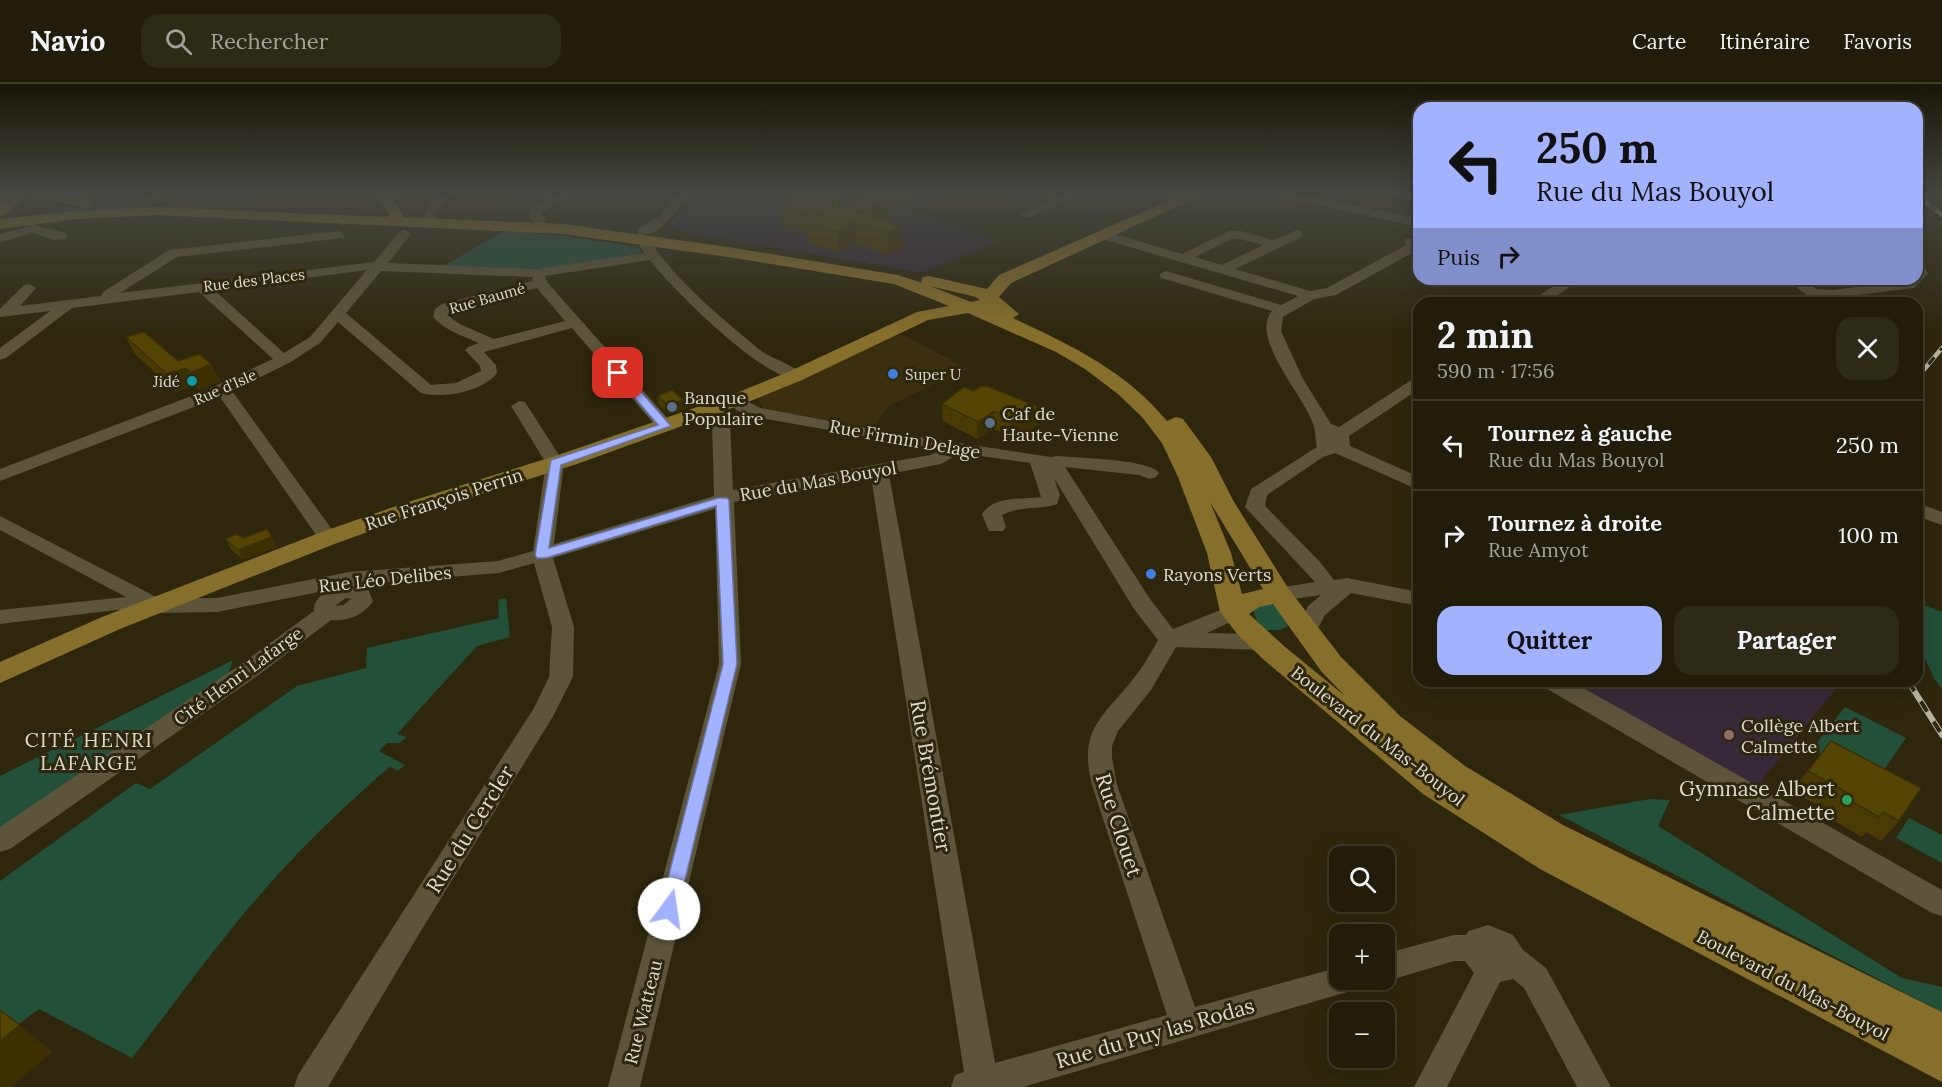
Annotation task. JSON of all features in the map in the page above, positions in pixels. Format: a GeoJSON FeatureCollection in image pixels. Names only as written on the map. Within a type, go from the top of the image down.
{"type":"FeatureCollection","features":[{"type":"Feature","properties":{"kind":"main road"},"geometry":{"type":"LineString","coordinates":[[666,240],[898,280],[930,291],[942,298],[981,293]]}},
{"type":"Feature","properties":{"kind":"main road"},"geometry":{"type":"LineString","coordinates":[[667,240],[981,293],[1000,319],[1064,348],[1107,376],[1149,413],[1172,442],[1189,477],[1242,606],[1279,594]]}},
{"type":"Feature","properties":{"kind":"main road","name":"Rue François Perrin"},"geometry":{"type":"LineString","coordinates":[[0,673],[155,606],[328,537],[555,463],[736,400],[795,376],[923,316],[981,293],[1094,240]]}},
{"type":"Feature","properties":{"kind":"main road","name":"Rue François Perrin"},"geometry":{"type":"LineString","coordinates":[[923,316],[934,309],[946,291],[981,293]]}},
{"type":"Feature","properties":{"kind":"main road","name":"Boulevard du Mas-Bouyol"},"geometry":{"type":"LineString","coordinates":[[981,293],[1008,314],[1071,340],[1103,358],[1153,398],[1174,420],[1200,457],[1222,502],[1302,633],[1390,724],[1454,775],[1551,834],[1942,1032]]}},
{"type":"Feature","properties":{"kind":"main road","name":"Boulevard du Mas-Bouyol"},"geometry":{"type":"LineString","coordinates":[[1242,606],[1262,642],[1434,785],[1487,820],[1552,859],[1942,1063]]}},
{"type":"Feature","properties":{"kind":"main road"},"geometry":{"type":"LineString","coordinates":[[1262,642],[1302,633]]}},
{"type":"Feature","properties":{"kind":"street"},"geometry":{"type":"LineString","coordinates":[[102,298],[174,254],[297,240]]}},
{"type":"Feature","properties":{"kind":"street","name":"Rue d'Isle"},"geometry":{"type":"LineString","coordinates":[[0,475],[223,389],[283,360],[315,340],[400,240]]}},
{"type":"Feature","properties":{"kind":"street"},"geometry":{"type":"LineString","coordinates":[[644,240],[652,256],[688,296],[749,348],[795,376]]}},
{"type":"Feature","properties":{"kind":"street"},"geometry":{"type":"LineString","coordinates":[[652,256],[662,240]]}},
{"type":"Feature","properties":{"kind":"street"},"geometry":{"type":"LineString","coordinates":[[1122,240],[1310,295]]}},
{"type":"Feature","properties":{"kind":"street"},"geometry":{"type":"LineString","coordinates":[[1186,257],[1220,240]]}},
{"type":"Feature","properties":{"kind":"street"},"geometry":{"type":"LineString","coordinates":[[1259,240],[1275,244]]}},
{"type":"Feature","properties":{"kind":"street"},"geometry":{"type":"LineString","coordinates":[[1224,269],[1284,240]]}},
{"type":"Feature","properties":{"kind":"street"},"geometry":{"type":"LineString","coordinates":[[1413,247],[1335,290],[1310,295],[1283,310],[1276,316],[1273,331],[1294,379],[1331,441],[1413,481]]}},
{"type":"Feature","properties":{"kind":"street","name":"Rue des Places"},"geometry":{"type":"LineString","coordinates":[[2,313],[102,298],[377,266],[539,278],[652,256]]}},
{"type":"Feature","properties":{"kind":"street"},"geometry":{"type":"LineString","coordinates":[[1166,274],[1283,310]]}},
{"type":"Feature","properties":{"kind":"street"},"geometry":{"type":"LineString","coordinates":[[539,278],[665,426]]}},
{"type":"Feature","properties":{"kind":"street","name":"Rue Baumé"},"geometry":{"type":"LineString","coordinates":[[493,344],[455,327],[440,317],[440,312],[447,307],[539,278]]}},
{"type":"Feature","properties":{"kind":"street"},"geometry":{"type":"LineString","coordinates":[[1549,297],[1566,285]]}},
{"type":"Feature","properties":{"kind":"street"},"geometry":{"type":"LineString","coordinates":[[1802,285],[1813,293],[1833,294],[1909,285]]}},
{"type":"Feature","properties":{"kind":"street"},"geometry":{"type":"LineString","coordinates":[[202,287],[283,360]]}},
{"type":"Feature","properties":{"kind":"street"},"geometry":{"type":"LineString","coordinates":[[2,313],[29,288]]}},
{"type":"Feature","properties":{"kind":"street"},"geometry":{"type":"LineString","coordinates":[[1807,297],[1813,293]]}},
{"type":"Feature","properties":{"kind":"street"},"geometry":{"type":"LineString","coordinates":[[0,355],[70,303]]}},
{"type":"Feature","properties":{"kind":"street"},"geometry":{"type":"LineString","coordinates":[[338,314],[427,390],[450,389],[483,378],[489,373],[488,365],[473,350],[575,323]]}},
{"type":"Feature","properties":{"kind":"street"},"geometry":{"type":"LineString","coordinates":[[1337,586],[1320,574],[1269,525],[1255,507],[1258,493],[1413,386]]}},
{"type":"Feature","properties":{"kind":"street"},"geometry":{"type":"LineString","coordinates":[[223,389],[328,537]]}},
{"type":"Feature","properties":{"kind":"street","name":"Rue Firmin Delage"},"geometry":{"type":"LineString","coordinates":[[736,400],[742,406],[755,412],[955,448],[1045,461],[1142,470],[1150,473]]}},
{"type":"Feature","properties":{"kind":"street"},"geometry":{"type":"LineString","coordinates":[[519,406],[555,463],[542,555]]}},
{"type":"Feature","properties":{"kind":"street","name":"Rue Watteau"},"geometry":{"type":"LineString","coordinates":[[624,1087],[730,664],[722,500],[721,421],[713,408]]}},
{"type":"Feature","properties":{"kind":"street","name":"Rue du Mas Bouyol"},"geometry":{"type":"LineString","coordinates":[[542,555],[722,500],[943,458],[955,448]]}},
{"type":"Feature","properties":{"kind":"street"},"geometry":{"type":"LineString","coordinates":[[996,526],[992,514],[998,508],[1050,500],[1051,495],[1038,465],[1045,461],[1064,478],[1142,604],[1169,639]]}},
{"type":"Feature","properties":{"kind":"street","name":"Rue Brémontier"},"geometry":{"type":"LineString","coordinates":[[879,470],[975,1085]]}},
{"type":"Feature","properties":{"kind":"street"},"geometry":{"type":"LineString","coordinates":[[1923,511],[1942,519]]}},
{"type":"Feature","properties":{"kind":"street"},"geometry":{"type":"LineString","coordinates":[[0,522],[132,591],[155,606]]}},
{"type":"Feature","properties":{"kind":"street","name":"Rue Léo Delibes"},"geometry":{"type":"LineString","coordinates":[[0,617],[116,603],[155,606],[217,605],[348,585],[499,567],[542,555]]}},
{"type":"Feature","properties":{"kind":"street","name":"Rue du Cercler"},"geometry":{"type":"LineString","coordinates":[[310,1087],[412,920],[544,712],[561,676],[563,627],[542,555]]}},
{"type":"Feature","properties":{"kind":"street","name":"Cité Henri Lafarge"},"geometry":{"type":"LineString","coordinates":[[0,841],[252,668],[327,612],[324,606],[326,602],[348,585]]}},
{"type":"Feature","properties":{"kind":"street"},"geometry":{"type":"LineString","coordinates":[[1302,633],[1316,611],[1337,586]]}},
{"type":"Feature","properties":{"kind":"street"},"geometry":{"type":"LineString","coordinates":[[1279,594],[1337,586],[1413,598]]}},
{"type":"Feature","properties":{"kind":"street"},"geometry":{"type":"LineString","coordinates":[[1169,639],[1215,622],[1242,606]]}},
{"type":"Feature","properties":{"kind":"street"},"geometry":{"type":"LineString","coordinates":[[1169,639],[1262,642]]}},
{"type":"Feature","properties":{"kind":"street","name":"Rue Clouet"},"geometry":{"type":"LineString","coordinates":[[1169,639],[1158,662],[1139,689],[1109,722],[1100,745],[1099,766],[1131,857],[1167,975],[1187,1025]]}},
{"type":"Feature","properties":{"kind":"street"},"geometry":{"type":"LineString","coordinates":[[1562,687],[1942,904]]}},
{"type":"Feature","properties":{"kind":"street"},"geometry":{"type":"LineString","coordinates":[[1395,965],[1454,948],[1493,958],[1535,978],[1594,1087]]}},
{"type":"Feature","properties":{"kind":"street"},"geometry":{"type":"LineString","coordinates":[[1430,1087],[1493,958]]}},
{"type":"Feature","properties":{"kind":"street","name":"Rue du Puy las Rodas"},"geometry":{"type":"LineString","coordinates":[[975,1085],[1329,984]]}},
{"type":"Feature","properties":{"kind":"shaded area"},"geometry":{"type":"Polygon","coordinates":[[[733,240],[997,241],[923,273],[733,240]]]}},
{"type":"Feature","properties":{"kind":"shaded area"},"geometry":{"type":"Polygon","coordinates":[[[901,334],[968,369],[890,405],[872,428],[763,409],[757,398],[901,334]]]}},
{"type":"Feature","properties":{"kind":"shaded area","name":"Collège Albert Calmette"},"geometry":{"type":"Polygon","coordinates":[[[1575,687],[1837,687],[1755,789],[1575,687]]]}},
{"type":"Feature","properties":{"kind":"green space"},"geometry":{"type":"Polygon","coordinates":[[[488,240],[591,240],[638,247],[642,251],[638,255],[546,269],[444,266],[488,240]]]}},
{"type":"Feature","properties":{"kind":"green space"},"geometry":{"type":"Polygon","coordinates":[[[506,598],[510,637],[477,646],[397,734],[407,737],[399,743],[387,743],[379,751],[405,765],[398,771],[390,767],[381,774],[297,854],[226,936],[132,1058],[39,1009],[0,1038],[0,881],[136,783],[150,789],[297,686],[366,668],[367,648],[499,618],[498,600],[506,598]]]}},
{"type":"Feature","properties":{"kind":"green space"},"geometry":{"type":"Polygon","coordinates":[[[1269,604],[1275,605],[1289,622],[1287,627],[1280,630],[1265,630],[1256,620],[1253,608],[1269,604]]]}},
{"type":"Feature","properties":{"kind":"green space"},"geometry":{"type":"Polygon","coordinates":[[[1923,605],[1942,612],[1942,689],[1935,680],[1923,654],[1923,605]]]}},
{"type":"Feature","properties":{"kind":"green space"},"geometry":{"type":"Polygon","coordinates":[[[233,660],[225,681],[0,832],[0,776],[233,660]]]}},
{"type":"Feature","properties":{"kind":"green space"},"geometry":{"type":"Polygon","coordinates":[[[1845,707],[1906,738],[1875,782],[1812,749],[1845,707]]]}},
{"type":"Feature","properties":{"kind":"green space"},"geometry":{"type":"Polygon","coordinates":[[[1650,799],[1670,800],[1658,826],[1902,978],[1942,987],[1942,1012],[1559,815],[1650,799]]]}},
{"type":"Feature","properties":{"kind":"green space"},"geometry":{"type":"Polygon","coordinates":[[[1909,818],[1942,835],[1942,863],[1896,838],[1909,818]]]}},
{"type":"Feature","properties":{"kind":"building"},"geometry":{"type":"Polygon","coordinates":[[[144,332],[178,361],[199,354],[211,364],[191,373],[186,368],[167,374],[126,337],[144,332]]]}},
{"type":"Feature","properties":{"kind":"building"},"geometry":{"type":"Polygon","coordinates":[[[981,386],[987,386],[1038,407],[1023,417],[1010,418],[994,411],[978,422],[942,404],[964,387],[973,391],[981,386]]]}},
{"type":"Feature","properties":{"kind":"building"},"geometry":{"type":"Polygon","coordinates":[[[672,390],[683,400],[668,405],[657,396],[672,390]]]}},
{"type":"Feature","properties":{"kind":"building"},"geometry":{"type":"Polygon","coordinates":[[[267,529],[272,537],[238,550],[225,539],[237,534],[243,538],[267,529]]]}},
{"type":"Feature","properties":{"kind":"building"},"geometry":{"type":"Polygon","coordinates":[[[1831,741],[1921,788],[1899,821],[1883,812],[1879,817],[1849,800],[1853,796],[1808,771],[1831,741]]]}},
{"type":"Feature","properties":{"kind":"building"},"geometry":{"type":"Polygon","coordinates":[[[0,1010],[20,1025],[0,1041],[0,1010]]]}},
{"type":"Feature","properties":{"kind":"railway"},"geometry":{"type":"LineString","coordinates":[[1923,371],[1942,348]]}},
{"type":"Feature","properties":{"kind":"railway"},"geometry":{"type":"LineString","coordinates":[[1912,687],[1942,735]]}},
{"type":"Feature","properties":{"kind":"place","name":"Super U"},"geometry":{"type":"Point","coordinates":[893,374]}},
{"type":"Feature","properties":{"kind":"place","name":"Jidé"},"geometry":{"type":"Point","coordinates":[192,381]}},
{"type":"Feature","properties":{"kind":"place","name":"Banque Populaire"},"geometry":{"type":"Point","coordinates":[672,407]}},
{"type":"Feature","properties":{"kind":"place","name":"Caf de Haute-Vienne"},"geometry":{"type":"Point","coordinates":[990,423]}},
{"type":"Feature","properties":{"kind":"place","name":"Rayons Verts"},"geometry":{"type":"Point","coordinates":[1151,574]}},
{"type":"Feature","properties":{"kind":"place","name":"Collège Albert Calmette"},"geometry":{"type":"Point","coordinates":[1729,735]}},
{"type":"Feature","properties":{"kind":"place","name":"Gymnase Albert Calmette"},"geometry":{"type":"Point","coordinates":[1847,800]}},
{"type":"Feature","properties":{"kind":"district","name":"CITÉ HENRI LAFARGE"},"geometry":{"type":"Point","coordinates":[89,750]}},
{"type":"Feature","properties":{"kind":"route"},"geometry":{"type":"LineString","coordinates":[[618,373],[665,426],[555,463],[542,555],[722,500],[730,664],[669,909]]}}]}
